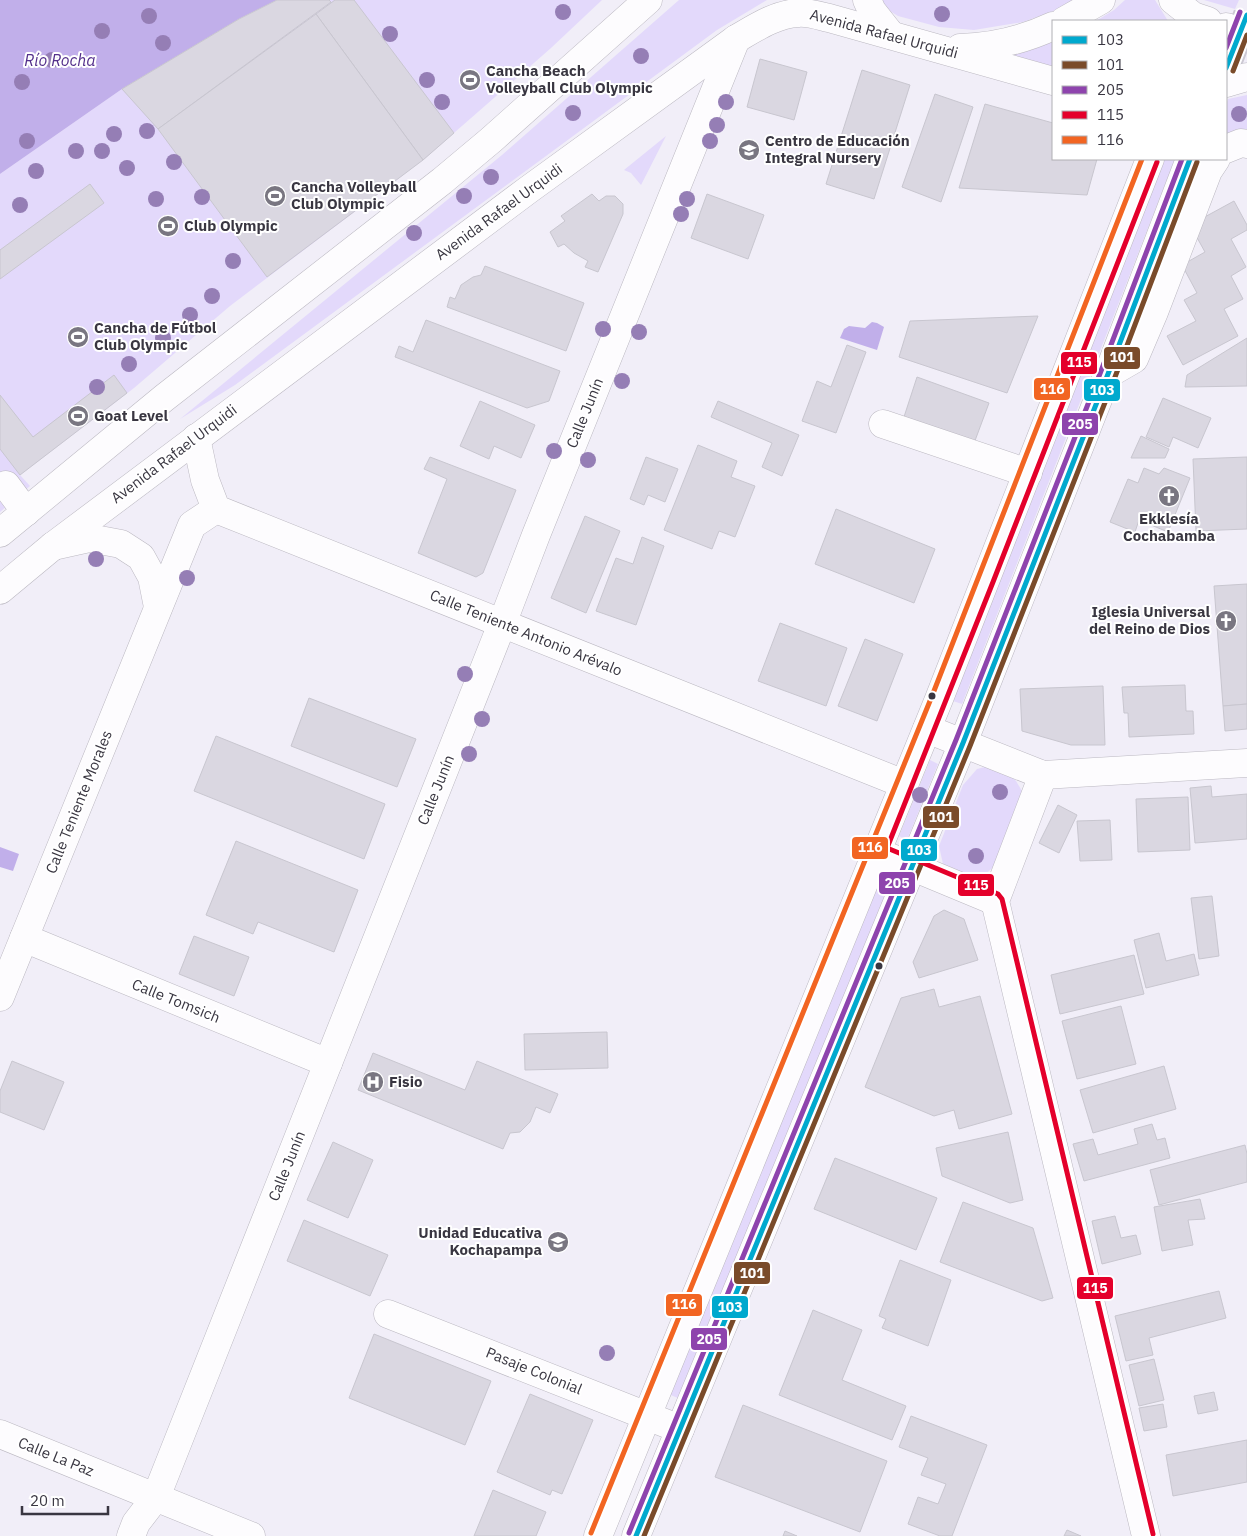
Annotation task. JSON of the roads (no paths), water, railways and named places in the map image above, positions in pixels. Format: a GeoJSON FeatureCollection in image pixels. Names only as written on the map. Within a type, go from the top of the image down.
{"type":"FeatureCollection","features":[{"type":"Feature","properties":{"kind":"main road"},"geometry":{"type":"LineString","coordinates":[[0,534],[170,394],[442,181],[491,140],[648,0]]}},
{"type":"Feature","properties":{"kind":"main road"},"geometry":{"type":"LineString","coordinates":[[867,0],[872,11],[891,35]]}},
{"type":"Feature","properties":{"kind":"main road"},"geometry":{"type":"LineString","coordinates":[[1066,20],[1101,0]]}},
{"type":"Feature","properties":{"kind":"main road"},"geometry":{"type":"LineString","coordinates":[[1173,0],[1193,16],[1205,20]]}},
{"type":"Feature","properties":{"kind":"main road","name":"Avenida Rafael Urquidi"},"geometry":{"type":"LineString","coordinates":[[0,590],[52,546],[512,202],[736,39],[759,26],[777,18],[799,12],[829,18],[1052,81]]}},
{"type":"Feature","properties":{"kind":"main road"},"geometry":{"type":"LineString","coordinates":[[939,48],[985,47],[1030,37],[1052,26]]}},
{"type":"Feature","properties":{"kind":"main road"},"geometry":{"type":"LineString","coordinates":[[1227,27],[1247,32]]}},
{"type":"Feature","properties":{"kind":"main road","name":"Calle Junín"},"geometry":{"type":"LineString","coordinates":[[131,1536],[136,1523],[156,1498],[502,624],[539,525],[736,39]]}},
{"type":"Feature","properties":{"kind":"main road"},"geometry":{"type":"LineString","coordinates":[[1227,83],[1247,77]]}},
{"type":"Feature","properties":{"kind":"main road"},"geometry":{"type":"LineString","coordinates":[[1227,149],[1240,143],[1247,144]]}},
{"type":"Feature","properties":{"kind":"main road"},"geometry":{"type":"LineString","coordinates":[[598,1536],[927,729],[1150,160]]}},
{"type":"Feature","properties":{"kind":"main road"},"geometry":{"type":"LineString","coordinates":[[636,1536],[963,743],[1190,160]]}},
{"type":"Feature","properties":{"kind":"main road"},"geometry":{"type":"LineString","coordinates":[[1108,374],[1134,359],[1208,171],[1215,160]]}},
{"type":"Feature","properties":{"kind":"main road"},"geometry":{"type":"LineString","coordinates":[[883,424],[1028,473]]}},
{"type":"Feature","properties":{"kind":"main road"},"geometry":{"type":"LineString","coordinates":[[196,438],[205,480],[216,509]]}},
{"type":"Feature","properties":{"kind":"main road"},"geometry":{"type":"LineString","coordinates":[[6,485],[26,512]]}},
{"type":"Feature","properties":{"kind":"main road","name":"Calle Teniente Antonio Arévalo"},"geometry":{"type":"LineString","coordinates":[[216,509],[904,784]]}},
{"type":"Feature","properties":{"kind":"main road","name":"Calle Teniente Morales"},"geometry":{"type":"LineString","coordinates":[[0,997],[192,525],[216,509]]}},
{"type":"Feature","properties":{"kind":"main road"},"geometry":{"type":"LineString","coordinates":[[52,546],[89,538],[121,544],[141,557],[145,563],[152,577],[158,607]]}},
{"type":"Feature","properties":{"kind":"main road"},"geometry":{"type":"LineString","coordinates":[[927,729],[1043,775],[1247,763]]}},
{"type":"Feature","properties":{"kind":"main road"},"geometry":{"type":"LineString","coordinates":[[1043,775],[995,902],[1146,1536]]}},
{"type":"Feature","properties":{"kind":"main road"},"geometry":{"type":"LineString","coordinates":[[877,852],[995,902]]}},
{"type":"Feature","properties":{"kind":"main road","name":"Calle Tomsich"},"geometry":{"type":"LineString","coordinates":[[24,938],[328,1063]]}},
{"type":"Feature","properties":{"kind":"main road"},"geometry":{"type":"LineString","coordinates":[[745,1178],[779,1192]]}},
{"type":"Feature","properties":{"kind":"main road","name":"Pasaje Colonial"},"geometry":{"type":"LineString","coordinates":[[388,1314],[680,1429]]}},
{"type":"Feature","properties":{"kind":"main road","name":"Calle La Paz"},"geometry":{"type":"LineString","coordinates":[[0,1434],[252,1536]]}},
{"type":"Feature","properties":{"kind":"water","name":"Río Rocha"},"geometry":{"type":"Polygon","coordinates":[[[0,0],[277,0],[239,19],[122,89],[0,174],[0,0]]]}},
{"type":"Feature","properties":{"kind":"water"},"geometry":{"type":"Polygon","coordinates":[[[872,322],[884,327],[877,350],[840,338],[844,329],[849,326],[865,328],[872,322]]]}},
{"type":"Feature","properties":{"kind":"water"},"geometry":{"type":"Polygon","coordinates":[[[0,847],[19,854],[13,871],[0,867],[0,847]]]}},
{"type":"Feature","properties":{"kind":"tunnel"},"geometry":{"type":"LineString","coordinates":[[1227,65],[1247,15]]}},
{"type":"Feature","properties":{"kind":"place","name":"Cancha Beach Volleyball Club Olympic"},"geometry":{"type":"Point","coordinates":[470,80]}},
{"type":"Feature","properties":{"kind":"place","name":"Centro de Educación Integral Nursery"},"geometry":{"type":"Point","coordinates":[749,150]}},
{"type":"Feature","properties":{"kind":"place","name":"Cancha Volleyball Club Olympic"},"geometry":{"type":"Point","coordinates":[275,196]}},
{"type":"Feature","properties":{"kind":"place","name":"Club Olympic"},"geometry":{"type":"Point","coordinates":[168,226]}},
{"type":"Feature","properties":{"kind":"place","name":"Cancha de Fútbol Club Olympic"},"geometry":{"type":"Point","coordinates":[78,337]}},
{"type":"Feature","properties":{"kind":"place","name":"Goat Level"},"geometry":{"type":"Point","coordinates":[78,416]}},
{"type":"Feature","properties":{"kind":"place","name":"Ekklesía Cochabamba"},"geometry":{"type":"Point","coordinates":[1169,496]}},
{"type":"Feature","properties":{"kind":"place","name":"Iglesia Universal del Reino de Dios"},"geometry":{"type":"Point","coordinates":[1226,621]}},
{"type":"Feature","properties":{"kind":"place","name":"Fisio"},"geometry":{"type":"Point","coordinates":[373,1082]}},
{"type":"Feature","properties":{"kind":"place","name":"Unidad Educativa Kochapampa"},"geometry":{"type":"Point","coordinates":[558,1242]}}]}
